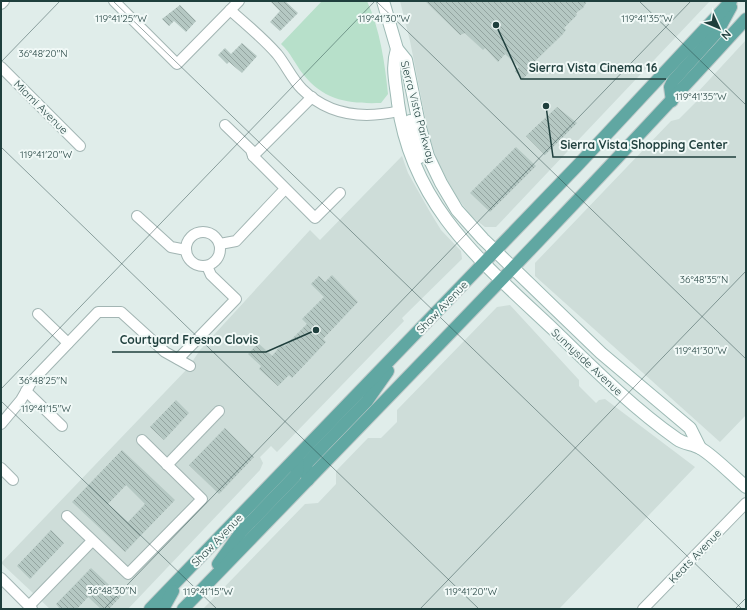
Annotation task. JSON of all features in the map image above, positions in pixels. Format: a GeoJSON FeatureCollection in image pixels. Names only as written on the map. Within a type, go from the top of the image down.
{"type":"FeatureCollection","features":[{"type":"Feature","properties":{"kind":"main road","name":"Sierra Vista Parkway"},"geometry":{"type":"LineString","coordinates":[[383,1],[397,49],[406,60],[419,124],[428,156],[448,197],[468,223],[495,251]]}},
{"type":"Feature","properties":{"kind":"main road","name":"Shaw Avenue"},"geometry":{"type":"LineString","coordinates":[[150,609],[408,343],[594,148],[731,1]]}},
{"type":"Feature","properties":{"kind":"main road"},"geometry":{"type":"LineString","coordinates":[[672,101],[670,87],[673,81],[718,31],[735,1]]}},
{"type":"Feature","properties":{"kind":"main road"},"geometry":{"type":"LineString","coordinates":[[183,609],[672,101],[746,19]]}},
{"type":"Feature","properties":{"kind":"main road","name":"Sierra Vista Parkway"},"geometry":{"type":"LineString","coordinates":[[397,49],[393,62],[399,111],[414,167],[445,220],[484,263]]}},
{"type":"Feature","properties":{"kind":"main road"},"geometry":{"type":"LineString","coordinates":[[399,111],[407,115],[409,119],[425,169],[448,197]]}},
{"type":"Feature","properties":{"kind":"main road","name":"Sunnyside Avenue"},"geometry":{"type":"LineString","coordinates":[[495,251],[611,362],[690,428],[700,448]]}},
{"type":"Feature","properties":{"kind":"main road","name":"Sunnyside Avenue"},"geometry":{"type":"LineString","coordinates":[[484,263],[631,403],[679,441],[700,448],[746,487]]}},
{"type":"Feature","properties":{"kind":"main road"},"geometry":{"type":"LineString","coordinates":[[308,480],[305,469],[308,462],[367,400],[408,343]]}},
{"type":"Feature","properties":{"kind":"main road"},"geometry":{"type":"LineString","coordinates":[[193,599],[241,532],[295,476],[298,469],[297,457]]}},
{"type":"Feature","properties":{"kind":"main road"},"geometry":{"type":"LineString","coordinates":[[163,609],[180,577]]}},
{"type":"Feature","properties":{"kind":"street"},"geometry":{"type":"LineString","coordinates":[[1,4],[4,1]]}},
{"type":"Feature","properties":{"kind":"street"},"geometry":{"type":"LineString","coordinates":[[114,1],[177,64],[239,1]]}},
{"type":"Feature","properties":{"kind":"street"},"geometry":{"type":"LineString","coordinates":[[230,10],[267,43],[302,89],[327,107],[359,116],[378,116],[399,111]]}},
{"type":"Feature","properties":{"kind":"street","name":"Miami Avenue"},"geometry":{"type":"LineString","coordinates":[[1,68],[80,146]]}},
{"type":"Feature","properties":{"kind":"street"},"geometry":{"type":"LineString","coordinates":[[253,156],[312,97]]}},
{"type":"Feature","properties":{"kind":"street"},"geometry":{"type":"LineString","coordinates":[[225,125],[251,150],[253,156],[315,218],[340,193]]}},
{"type":"Feature","properties":{"kind":"street"},"geometry":{"type":"LineString","coordinates":[[220,244],[236,241],[286,189]]}},
{"type":"Feature","properties":{"kind":"street"},"geometry":{"type":"LineString","coordinates":[[137,216],[171,247],[186,250]]}},
{"type":"Feature","properties":{"kind":"street"},"geometry":{"type":"LineString","coordinates":[[200,232],[210,233],[215,236],[220,244],[220,255],[217,260],[207,266],[195,265],[190,261],[186,250],[190,238],[200,232]]}},
{"type":"Feature","properties":{"kind":"street"},"geometry":{"type":"LineString","coordinates":[[178,359],[236,299],[212,275],[207,266]]}},
{"type":"Feature","properties":{"kind":"street"},"geometry":{"type":"LineString","coordinates":[[1,424],[9,416],[32,381],[98,312],[122,312],[165,352],[190,366]]}},
{"type":"Feature","properties":{"kind":"street"},"geometry":{"type":"LineString","coordinates":[[38,314],[68,343]]}},
{"type":"Feature","properties":{"kind":"street"},"geometry":{"type":"LineString","coordinates":[[26,391],[62,426]]}},
{"type":"Feature","properties":{"kind":"street"},"geometry":{"type":"LineString","coordinates":[[167,464],[219,411]]}},
{"type":"Feature","properties":{"kind":"street"},"geometry":{"type":"LineString","coordinates":[[67,516],[128,574],[202,499],[142,440]]}},
{"type":"Feature","properties":{"kind":"street"},"geometry":{"type":"LineString","coordinates":[[1,468],[13,480]]}},
{"type":"Feature","properties":{"kind":"street","name":"Keats Avenue"},"geometry":{"type":"LineString","coordinates":[[644,609],[746,502]]}},
{"type":"Feature","properties":{"kind":"street"},"geometry":{"type":"LineString","coordinates":[[1,578],[31,608],[92,541]]}},
{"type":"Feature","properties":{"kind":"shaded area"},"geometry":{"type":"Polygon","coordinates":[[[400,1],[710,1],[496,227],[485,227],[472,217],[456,196],[437,161],[427,127],[410,41],[400,1]]]}},
{"type":"Feature","properties":{"kind":"shaded area"},"geometry":{"type":"Polygon","coordinates":[[[746,40],[746,415],[720,442],[535,276],[535,263],[671,121],[679,119],[697,101],[697,93],[746,40]]]}},
{"type":"Feature","properties":{"kind":"shaded area"},"geometry":{"type":"Polygon","coordinates":[[[402,156],[408,173],[430,212],[441,230],[461,251],[462,259],[402,318],[404,321],[277,452],[271,446],[260,457],[263,463],[260,470],[128,609],[50,609],[1,563],[188,368],[200,350],[310,230],[320,240],[402,156]]]}},
{"type":"Feature","properties":{"kind":"shaded area"},"geometry":{"type":"Polygon","coordinates":[[[510,305],[579,380],[579,386],[596,403],[599,400],[605,399],[695,467],[559,609],[203,609],[305,504],[318,503],[336,484],[336,471],[368,438],[381,438],[397,422],[397,410],[497,307],[510,305]]]}},
{"type":"Feature","properties":{"kind":"green space"},"geometry":{"type":"Polygon","coordinates":[[[322,1],[367,1],[379,35],[385,71],[388,94],[381,103],[359,103],[338,99],[320,90],[303,74],[288,51],[281,44],[322,1]]]}},
{"type":"Feature","properties":{"kind":"building"},"geometry":{"type":"Polygon","coordinates":[[[270,1],[285,1],[298,13],[280,31],[270,22],[280,11],[270,1]]]}},
{"type":"Feature","properties":{"kind":"building"},"geometry":{"type":"Polygon","coordinates":[[[425,1],[587,1],[583,8],[576,13],[577,15],[564,28],[566,30],[562,35],[528,68],[531,70],[523,79],[515,71],[519,67],[505,54],[498,62],[485,48],[483,50],[465,33],[460,35],[425,1]]]}},
{"type":"Feature","properties":{"kind":"building"},"geometry":{"type":"Polygon","coordinates":[[[180,5],[196,21],[186,32],[174,21],[169,26],[162,19],[180,5]]]}},
{"type":"Feature","properties":{"kind":"building"},"geometry":{"type":"Polygon","coordinates":[[[242,43],[257,56],[242,73],[229,62],[227,64],[218,55],[225,48],[231,54],[242,43]]]}},
{"type":"Feature","properties":{"kind":"building"},"geometry":{"type":"Polygon","coordinates":[[[557,107],[577,123],[545,155],[526,136],[557,107]]]}},
{"type":"Feature","properties":{"kind":"building"},"geometry":{"type":"Polygon","coordinates":[[[516,147],[536,166],[490,212],[470,193],[516,147]]]}},
{"type":"Feature","properties":{"kind":"building"},"geometry":{"type":"Polygon","coordinates":[[[332,275],[358,302],[323,339],[326,342],[292,378],[289,375],[278,386],[259,369],[261,366],[248,354],[258,343],[272,356],[282,344],[285,346],[307,324],[302,319],[324,297],[311,284],[319,276],[325,282],[332,275]]]}},
{"type":"Feature","properties":{"kind":"building"},"geometry":{"type":"Polygon","coordinates":[[[176,400],[189,413],[164,440],[150,427],[176,400]]]}},
{"type":"Feature","properties":{"kind":"building"},"geometry":{"type":"Polygon","coordinates":[[[225,428],[254,457],[219,494],[189,465],[225,428]]]}},
{"type":"Feature","properties":{"kind":"building"},"geometry":{"type":"Polygon","coordinates":[[[122,450],[175,500],[125,552],[72,502],[122,450]],[[126,485],[108,504],[128,522],[145,504],[126,485]]]}},
{"type":"Feature","properties":{"kind":"building"},"geometry":{"type":"Polygon","coordinates":[[[51,530],[64,543],[30,579],[17,566],[51,530]]]}},
{"type":"Feature","properties":{"kind":"building"},"geometry":{"type":"Polygon","coordinates":[[[91,568],[121,596],[109,609],[101,609],[88,597],[77,609],[60,609],[56,604],[91,568]]]}},
{"type":"Feature","properties":{"kind":"place","name":"Sierra Vista Cinema 16"},"geometry":{"type":"Point","coordinates":[496,25]}},
{"type":"Feature","properties":{"kind":"place","name":"Sierra Vista Shopping Center"},"geometry":{"type":"Point","coordinates":[546,106]}},
{"type":"Feature","properties":{"kind":"place","name":"Courtyard Fresno Clovis"},"geometry":{"type":"Point","coordinates":[316,330]}}]}
